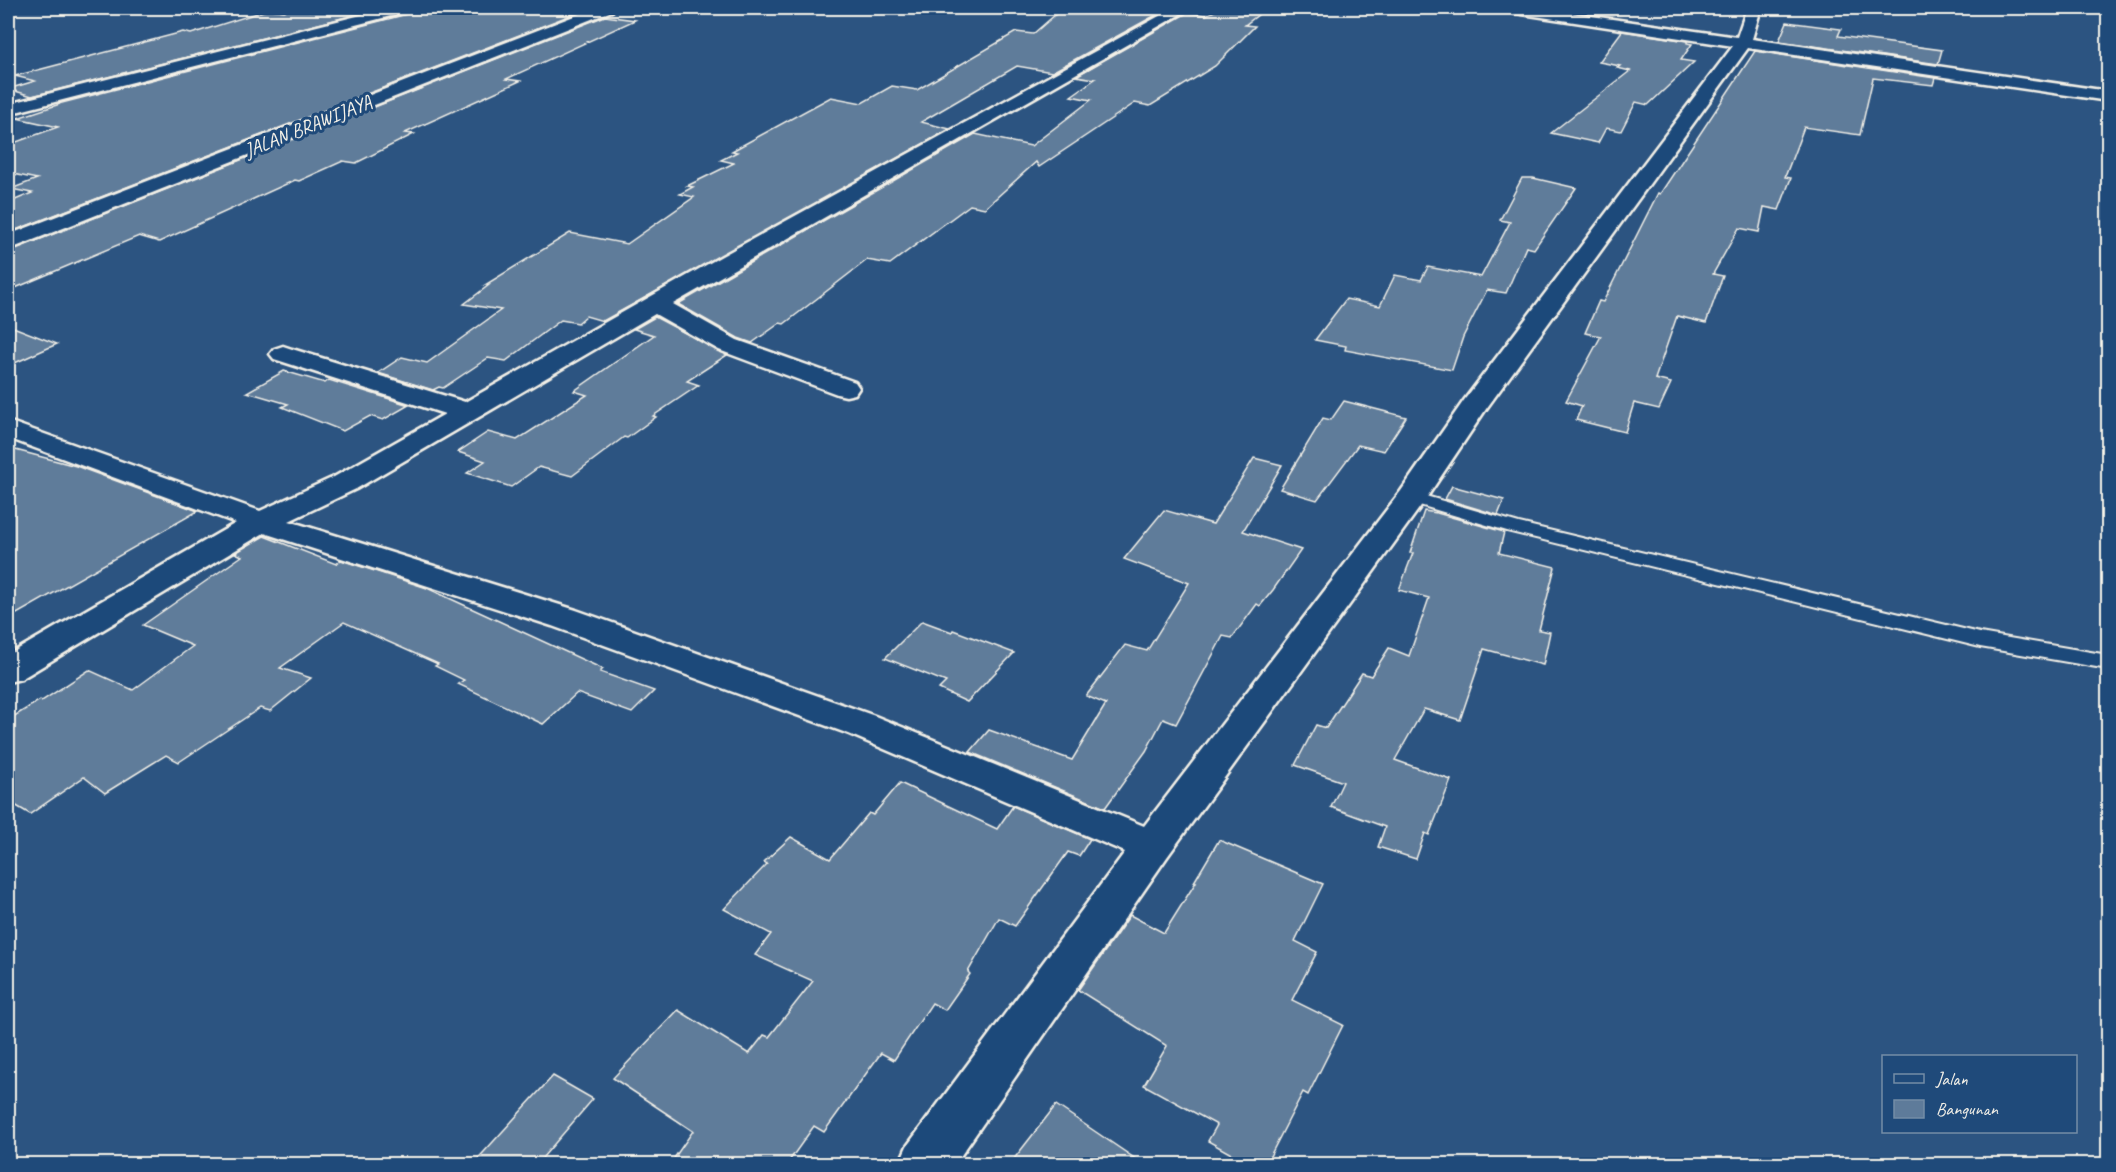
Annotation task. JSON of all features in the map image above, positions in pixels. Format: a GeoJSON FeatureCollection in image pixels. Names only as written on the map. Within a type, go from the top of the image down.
{"type":"FeatureCollection","features":[{"type":"Feature","properties":{"kind":"street"},"geometry":{"type":"LineString","coordinates":[[8,109],[405,8]]}},
{"type":"Feature","properties":{"kind":"street","name":"JALAN BRAWIJAYA"},"geometry":{"type":"LineString","coordinates":[[8,243],[607,8]]}},
{"type":"Feature","properties":{"kind":"street"},"geometry":{"type":"LineString","coordinates":[[8,670],[261,522],[345,483],[654,305],[1184,8]]}},
{"type":"Feature","properties":{"kind":"street"},"geometry":{"type":"LineString","coordinates":[[1509,8],[2109,96]]}},
{"type":"Feature","properties":{"kind":"street"},"geometry":{"type":"LineString","coordinates":[[925,1164],[1152,846],[1412,496],[1475,405],[1743,43],[1754,8]]}},
{"type":"Feature","properties":{"kind":"street"},"geometry":{"type":"LineString","coordinates":[[654,305],[728,345],[846,388]]}},
{"type":"Feature","properties":{"kind":"street"},"geometry":{"type":"LineString","coordinates":[[283,354],[467,412]]}},
{"type":"Feature","properties":{"kind":"street"},"geometry":{"type":"LineString","coordinates":[[8,429],[261,522],[564,618],[851,721],[1152,846]]}},
{"type":"Feature","properties":{"kind":"lane"},"geometry":{"type":"LineString","coordinates":[[1412,496],[1514,527],[1980,640],[2109,662]]}},
{"type":"Feature","properties":{"kind":"building"},"geometry":{"type":"Polygon","coordinates":[[[295,8],[312,11],[323,8],[382,8],[32,96],[8,89],[35,81],[15,76],[183,32],[191,34],[270,9],[284,11],[295,8]]]}},
{"type":"Feature","properties":{"kind":"building"},"geometry":{"type":"Polygon","coordinates":[[[414,8],[532,8],[576,13],[8,233],[8,203],[32,193],[11,189],[37,179],[8,173],[8,145],[58,127],[17,118],[60,104],[58,104],[411,13],[414,8]]]}},
{"type":"Feature","properties":{"kind":"building"},"geometry":{"type":"Polygon","coordinates":[[[1063,8],[1165,10],[1052,72],[1017,66],[921,122],[950,129],[603,321],[586,316],[578,323],[561,320],[506,361],[488,358],[443,388],[433,390],[378,373],[402,357],[427,363],[501,310],[464,304],[489,285],[485,285],[570,233],[627,244],[694,197],[680,194],[693,187],[687,186],[734,163],[721,160],[737,152],[732,151],[831,97],[862,103],[892,86],[917,90],[1016,32],[1033,34],[1063,8]]]}},
{"type":"Feature","properties":{"kind":"building"},"geometry":{"type":"Polygon","coordinates":[[[1221,8],[1267,8],[1245,25],[1255,26],[1215,66],[1150,106],[1135,103],[1039,167],[1036,162],[985,208],[970,205],[890,264],[867,260],[784,324],[780,323],[752,343],[738,338],[678,304],[975,134],[1031,146],[1091,100],[1071,96],[1095,79],[1076,76],[1187,13],[1206,15],[1221,8]]]}},
{"type":"Feature","properties":{"kind":"building"},"geometry":{"type":"Polygon","coordinates":[[[605,16],[635,20],[506,79],[520,81],[405,133],[414,134],[356,163],[343,161],[299,181],[295,180],[159,242],[139,236],[8,291],[8,252],[605,16]]]}},
{"type":"Feature","properties":{"kind":"building"},"geometry":{"type":"Polygon","coordinates":[[[1787,22],[1841,29],[1838,36],[1942,50],[1938,64],[1779,41],[1787,22]]]}},
{"type":"Feature","properties":{"kind":"building"},"geometry":{"type":"Polygon","coordinates":[[[1622,31],[1687,41],[1692,44],[1681,60],[1694,62],[1648,105],[1636,102],[1621,131],[1606,128],[1598,143],[1551,133],[1630,71],[1617,68],[1620,66],[1599,62],[1622,31]]]}},
{"type":"Feature","properties":{"kind":"building"},"geometry":{"type":"Polygon","coordinates":[[[1755,51],[1935,78],[1933,85],[1873,78],[1860,135],[1804,127],[1785,177],[1791,178],[1779,210],[1764,207],[1759,232],[1739,228],[1713,274],[1723,276],[1706,323],[1677,316],[1655,379],[1671,383],[1659,409],[1634,403],[1625,432],[1576,420],[1582,406],[1566,401],[1601,336],[1585,333],[1599,301],[1603,302],[1658,193],[1660,194],[1755,51]]]}},
{"type":"Feature","properties":{"kind":"building"},"geometry":{"type":"Polygon","coordinates":[[[1522,178],[1533,178],[1576,188],[1534,249],[1526,247],[1506,293],[1487,290],[1463,337],[1452,370],[1345,350],[1346,346],[1315,340],[1346,299],[1380,306],[1395,275],[1421,280],[1428,267],[1481,277],[1510,222],[1500,220],[1522,178]]]}},
{"type":"Feature","properties":{"kind":"building"},"geometry":{"type":"Polygon","coordinates":[[[655,317],[727,355],[687,381],[699,385],[572,476],[539,467],[511,487],[467,473],[485,461],[458,452],[488,432],[517,440],[587,395],[574,391],[654,335],[634,329],[655,317]]]}},
{"type":"Feature","properties":{"kind":"building"},"geometry":{"type":"Polygon","coordinates":[[[8,325],[57,344],[8,366],[8,325]]]}},
{"type":"Feature","properties":{"kind":"building"},"geometry":{"type":"Polygon","coordinates":[[[284,371],[325,383],[329,380],[409,405],[383,420],[370,416],[343,431],[282,407],[288,404],[247,392],[284,371]]]}},
{"type":"Feature","properties":{"kind":"building"},"geometry":{"type":"Polygon","coordinates":[[[1344,401],[1406,417],[1384,451],[1358,445],[1317,500],[1280,489],[1323,418],[1331,420],[1344,401]]]}},
{"type":"Feature","properties":{"kind":"building"},"geometry":{"type":"Polygon","coordinates":[[[8,448],[76,466],[198,511],[8,619],[8,448]]]}},
{"type":"Feature","properties":{"kind":"building"},"geometry":{"type":"Polygon","coordinates":[[[1254,458],[1282,465],[1243,531],[1301,550],[1273,590],[1260,606],[1257,604],[1232,638],[1223,636],[1176,724],[1163,719],[1146,751],[1105,808],[970,752],[989,730],[1072,760],[1106,704],[1086,696],[1125,645],[1147,651],[1189,583],[1124,559],[1164,510],[1213,524],[1254,458]]]}},
{"type":"Feature","properties":{"kind":"building"},"geometry":{"type":"Polygon","coordinates":[[[1452,486],[1504,500],[1498,515],[1445,499],[1452,486]]]}},
{"type":"Feature","properties":{"kind":"building"},"geometry":{"type":"Polygon","coordinates":[[[1424,511],[1504,532],[1499,553],[1555,567],[1539,630],[1550,632],[1543,665],[1484,649],[1460,720],[1424,709],[1395,760],[1451,780],[1429,835],[1425,833],[1416,859],[1378,847],[1385,827],[1331,807],[1343,782],[1295,765],[1316,725],[1326,728],[1362,673],[1371,676],[1389,648],[1409,656],[1429,598],[1399,590],[1413,553],[1410,553],[1424,511]]]}},
{"type":"Feature","properties":{"kind":"building"},"geometry":{"type":"Polygon","coordinates":[[[264,536],[336,564],[341,560],[427,588],[603,669],[600,672],[654,691],[632,713],[577,693],[543,724],[458,684],[464,680],[435,666],[438,664],[344,622],[280,668],[311,678],[270,711],[260,708],[179,762],[166,755],[105,793],[84,777],[30,814],[8,801],[8,720],[89,670],[133,690],[193,646],[143,625],[242,556],[235,553],[264,536]]]}},
{"type":"Feature","properties":{"kind":"building"},"geometry":{"type":"Polygon","coordinates":[[[922,621],[1014,653],[967,702],[939,689],[946,682],[885,658],[922,621]]]}},
{"type":"Feature","properties":{"kind":"building"},"geometry":{"type":"Polygon","coordinates":[[[900,783],[997,829],[1013,806],[1090,839],[1079,856],[1068,852],[1015,926],[999,918],[968,972],[970,974],[945,1010],[932,1003],[894,1060],[881,1053],[824,1132],[814,1126],[787,1164],[670,1164],[693,1131],[613,1078],[678,1010],[749,1054],[764,1035],[769,1037],[813,981],[755,955],[771,934],[724,909],[767,864],[764,862],[791,837],[830,859],[869,813],[873,815],[900,783]]]}},
{"type":"Feature","properties":{"kind":"building"},"geometry":{"type":"Polygon","coordinates":[[[1219,840],[1323,884],[1295,941],[1317,952],[1292,1000],[1343,1025],[1308,1095],[1303,1092],[1266,1164],[1249,1164],[1208,1141],[1217,1125],[1144,1085],[1167,1046],[1078,990],[1130,915],[1164,933],[1219,840]]]}},
{"type":"Feature","properties":{"kind":"building"},"geometry":{"type":"Polygon","coordinates":[[[553,1076],[593,1099],[537,1164],[473,1164],[553,1076]]]}},
{"type":"Feature","properties":{"kind":"building"},"geometry":{"type":"Polygon","coordinates":[[[1056,1105],[1143,1164],[1010,1164],[1056,1105]]]}}]}
